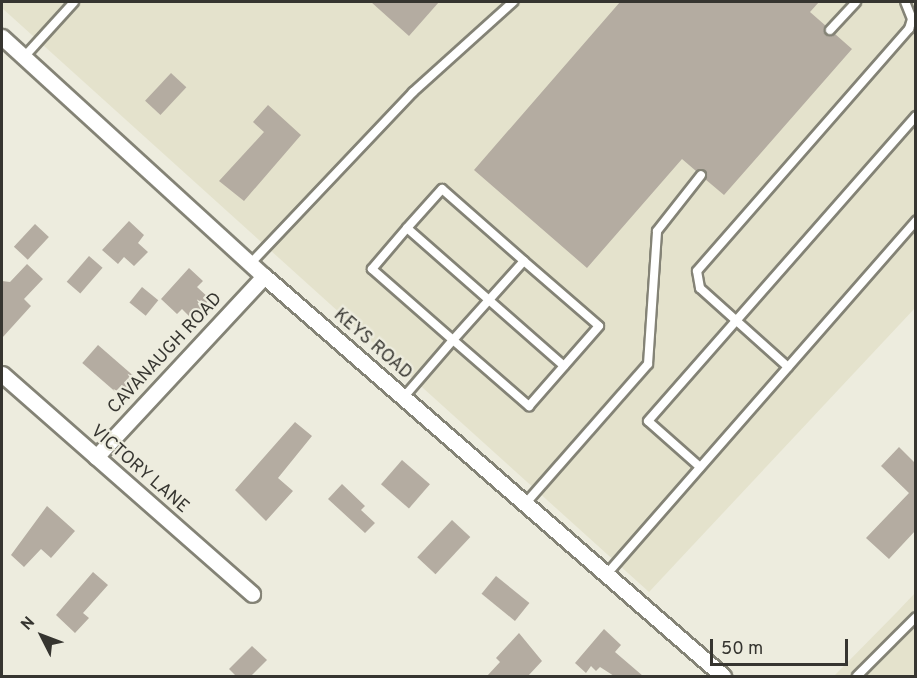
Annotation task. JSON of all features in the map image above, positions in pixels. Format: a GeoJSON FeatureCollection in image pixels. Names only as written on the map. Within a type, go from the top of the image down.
{"type":"FeatureCollection","features":[{"type":"Feature","properties":{"kind":"street","name":"KEYS ROAD"},"geometry":{"type":"LineString","coordinates":[[2,37],[250,264],[723,676]]}},
{"type":"Feature","properties":{"kind":"street","name":"CAVANAUGH ROAD"},"geometry":{"type":"LineString","coordinates":[[96,457],[264,276]]}},
{"type":"Feature","properties":{"kind":"street","name":"VICTORY LANE"},"geometry":{"type":"LineString","coordinates":[[2,374],[252,594]]}},
{"type":"Feature","properties":{"kind":"lane"},"geometry":{"type":"LineString","coordinates":[[24,57],[74,2]]}},
{"type":"Feature","properties":{"kind":"lane"},"geometry":{"type":"LineString","coordinates":[[250,264],[413,92],[513,2]]}},
{"type":"Feature","properties":{"kind":"lane"},"geometry":{"type":"LineString","coordinates":[[831,30],[856,2]]}},
{"type":"Feature","properties":{"kind":"lane"},"geometry":{"type":"LineString","coordinates":[[788,367],[700,288],[697,271],[909,29],[912,19],[905,2]]}},
{"type":"Feature","properties":{"kind":"lane"},"geometry":{"type":"LineString","coordinates":[[700,467],[648,422],[915,116]]}},
{"type":"Feature","properties":{"kind":"lane"},"geometry":{"type":"LineString","coordinates":[[525,504],[648,364],[657,231],[701,176]]}},
{"type":"Feature","properties":{"kind":"lane"},"geometry":{"type":"LineString","coordinates":[[442,189],[524,261],[599,326],[528,406],[372,268],[442,189]]}},
{"type":"Feature","properties":{"kind":"lane"},"geometry":{"type":"LineString","coordinates":[[606,575],[915,221]]}},
{"type":"Feature","properties":{"kind":"lane"},"geometry":{"type":"LineString","coordinates":[[407,228],[564,366]]}},
{"type":"Feature","properties":{"kind":"lane"},"geometry":{"type":"LineString","coordinates":[[403,398],[524,261]]}},
{"type":"Feature","properties":{"kind":"lane"},"geometry":{"type":"LineString","coordinates":[[857,676],[915,617]]}},
{"type":"Feature","properties":{"kind":"shaded area"},"geometry":{"type":"Polygon","coordinates":[[[2,2],[915,2],[915,308],[649,592],[2,8],[2,2]]]}},
{"type":"Feature","properties":{"kind":"shaded area"},"geometry":{"type":"Polygon","coordinates":[[[915,593],[915,676],[834,676],[897,612],[915,593]]]}},
{"type":"Feature","properties":{"kind":"building"},"geometry":{"type":"Polygon","coordinates":[[[371,2],[439,2],[409,36],[371,2]]]}},
{"type":"Feature","properties":{"kind":"building"},"geometry":{"type":"Polygon","coordinates":[[[620,2],[819,2],[810,12],[826,26],[826,35],[835,34],[852,49],[724,195],[705,179],[705,171],[696,171],[682,159],[587,268],[474,170],[620,2]]]}},
{"type":"Feature","properties":{"kind":"building"},"geometry":{"type":"Polygon","coordinates":[[[171,73],[186,87],[160,115],[145,101],[171,73]]]}},
{"type":"Feature","properties":{"kind":"building"},"geometry":{"type":"Polygon","coordinates":[[[268,105],[301,135],[244,201],[219,181],[264,132],[253,122],[268,105]]]}},
{"type":"Feature","properties":{"kind":"building"},"geometry":{"type":"Polygon","coordinates":[[[129,221],[144,235],[138,243],[148,252],[134,266],[124,257],[118,264],[102,250],[129,221]]]}},
{"type":"Feature","properties":{"kind":"building"},"geometry":{"type":"Polygon","coordinates":[[[35,224],[49,237],[28,260],[14,247],[35,224]]]}},
{"type":"Feature","properties":{"kind":"building"},"geometry":{"type":"Polygon","coordinates":[[[89,256],[103,268],[80,293],[67,282],[89,256]]]}},
{"type":"Feature","properties":{"kind":"building"},"geometry":{"type":"Polygon","coordinates":[[[27,264],[43,279],[24,299],[31,306],[2,338],[2,281],[10,282],[27,264]]]}},
{"type":"Feature","properties":{"kind":"building"},"geometry":{"type":"Polygon","coordinates":[[[189,268],[203,281],[197,287],[210,299],[192,319],[182,309],[177,314],[161,299],[189,268]]]}},
{"type":"Feature","properties":{"kind":"building"},"geometry":{"type":"Polygon","coordinates":[[[142,287],[158,300],[146,316],[129,303],[142,287]]]}},
{"type":"Feature","properties":{"kind":"building"},"geometry":{"type":"Polygon","coordinates":[[[98,345],[140,382],[125,400],[82,363],[98,345]]]}},
{"type":"Feature","properties":{"kind":"building"},"geometry":{"type":"Polygon","coordinates":[[[295,422],[312,436],[278,478],[293,491],[266,521],[235,490],[295,422]]]}},
{"type":"Feature","properties":{"kind":"building"},"geometry":{"type":"Polygon","coordinates":[[[899,447],[915,463],[915,531],[889,559],[866,538],[909,493],[881,466],[899,447]]]}},
{"type":"Feature","properties":{"kind":"building"},"geometry":{"type":"Polygon","coordinates":[[[402,460],[430,484],[409,508],[381,484],[402,460]]]}},
{"type":"Feature","properties":{"kind":"building"},"geometry":{"type":"Polygon","coordinates":[[[342,484],[365,506],[361,510],[375,523],[365,533],[328,499],[342,484]]]}},
{"type":"Feature","properties":{"kind":"building"},"geometry":{"type":"Polygon","coordinates":[[[47,506],[75,531],[51,558],[41,549],[24,567],[11,555],[47,506]]]}},
{"type":"Feature","properties":{"kind":"building"},"geometry":{"type":"Polygon","coordinates":[[[452,520],[470,537],[436,574],[417,557],[452,520]]]}},
{"type":"Feature","properties":{"kind":"building"},"geometry":{"type":"Polygon","coordinates":[[[93,572],[108,585],[83,613],[89,618],[75,633],[56,615],[93,572]]]}},
{"type":"Feature","properties":{"kind":"building"},"geometry":{"type":"Polygon","coordinates":[[[496,576],[529,603],[515,621],[482,594],[496,576]]]}},
{"type":"Feature","properties":{"kind":"building"},"geometry":{"type":"Polygon","coordinates":[[[604,629],[621,645],[615,652],[643,676],[614,676],[600,667],[596,671],[591,666],[586,673],[575,663],[604,629]]]}},
{"type":"Feature","properties":{"kind":"building"},"geometry":{"type":"Polygon","coordinates":[[[519,633],[542,661],[528,676],[487,676],[500,662],[496,658],[519,633]]]}},
{"type":"Feature","properties":{"kind":"building"},"geometry":{"type":"Polygon","coordinates":[[[252,646],[267,660],[251,676],[236,676],[229,669],[252,646]]]}}]}
